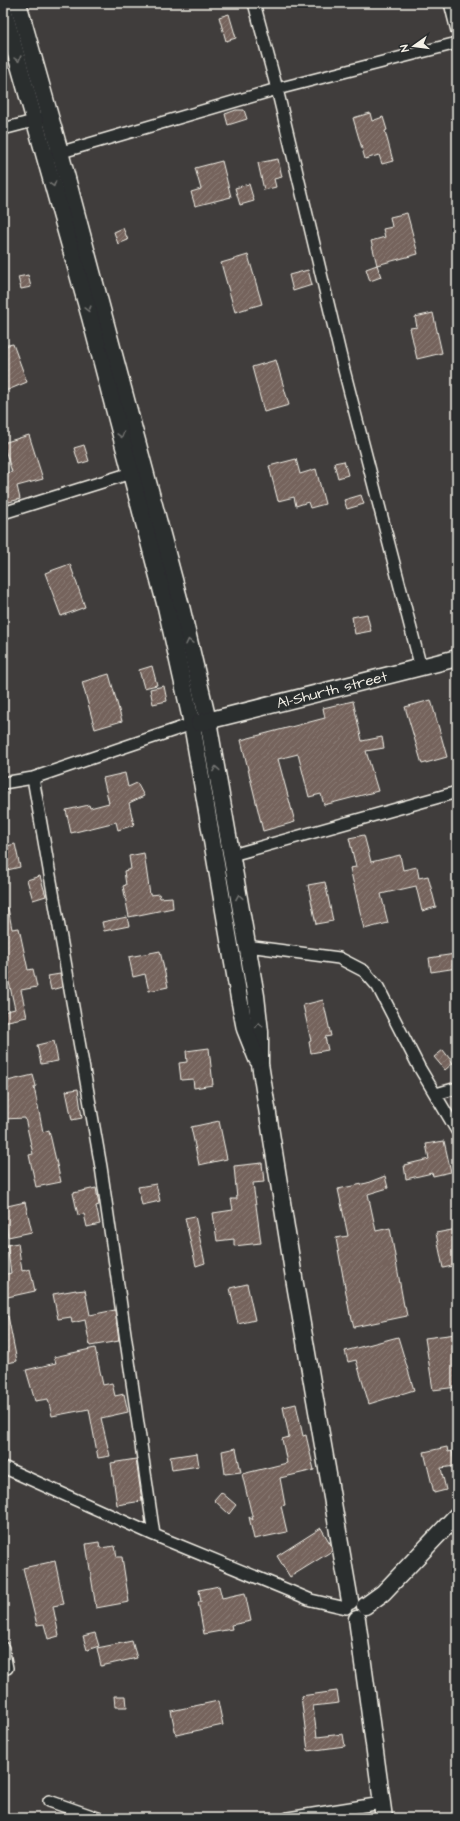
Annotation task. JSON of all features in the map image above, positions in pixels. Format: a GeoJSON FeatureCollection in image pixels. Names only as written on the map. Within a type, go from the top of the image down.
{"type":"FeatureCollection","features":[{"type":"Feature","properties":{"kind":"main road"},"geometry":{"type":"LineString","coordinates":[[18,3],[43,118],[45,157],[90,317],[166,607],[192,724],[245,1029],[260,1064]]}},
{"type":"Feature","properties":{"kind":"main road"},"geometry":{"type":"LineString","coordinates":[[3,8],[43,118],[60,152],[165,541],[208,721],[258,1013],[260,1064],[296,1292],[354,1609],[383,1811]]}},
{"type":"Feature","properties":{"kind":"main road","name":"Al-Shurth street"},"geometry":{"type":"LineString","coordinates":[[192,724],[457,658]]}},
{"type":"Feature","properties":{"kind":"main road"},"geometry":{"type":"LineString","coordinates":[[354,1609],[389,1588],[457,1515]]}},
{"type":"Feature","properties":{"kind":"street"},"geometry":{"type":"LineString","coordinates":[[254,3],[277,89],[344,370],[421,668]]}},
{"type":"Feature","properties":{"kind":"street"},"geometry":{"type":"LineString","coordinates":[[450,3],[457,31]]}},
{"type":"Feature","properties":{"kind":"street"},"geometry":{"type":"LineString","coordinates":[[45,157],[277,89],[457,43]]}},
{"type":"Feature","properties":{"kind":"street"},"geometry":{"type":"LineString","coordinates":[[3,130],[43,118]]}},
{"type":"Feature","properties":{"kind":"street"},"geometry":{"type":"LineString","coordinates":[[3,512],[131,473]]}},
{"type":"Feature","properties":{"kind":"street"},"geometry":{"type":"LineString","coordinates":[[3,783],[33,778],[192,724]]}},
{"type":"Feature","properties":{"kind":"street"},"geometry":{"type":"LineString","coordinates":[[33,778],[102,1167],[154,1535]]}},
{"type":"Feature","properties":{"kind":"street"},"geometry":{"type":"LineString","coordinates":[[232,855],[457,792]]}},
{"type":"Feature","properties":{"kind":"street"},"geometry":{"type":"LineString","coordinates":[[247,946],[339,958],[364,972],[378,987],[419,1067],[457,1131]]}},
{"type":"Feature","properties":{"kind":"street"},"geometry":{"type":"LineString","coordinates":[[436,1094],[457,1088]]}},
{"type":"Feature","properties":{"kind":"street"},"geometry":{"type":"LineString","coordinates":[[3,1467],[154,1535],[311,1600],[354,1609]]}},
{"type":"Feature","properties":{"kind":"street"},"geometry":{"type":"LineString","coordinates":[[3,1648],[7,1668]]}},
{"type":"Feature","properties":{"kind":"street"},"geometry":{"type":"LineString","coordinates":[[49,1801],[98,1818]]}},
{"type":"Feature","properties":{"kind":"street"},"geometry":{"type":"LineString","coordinates":[[288,1818],[383,1811]]}},
{"type":"Feature","properties":{"kind":"building"},"geometry":{"type":"Polygon","coordinates":[[[229,14],[236,38],[226,41],[219,17],[229,14]]]}},
{"type":"Feature","properties":{"kind":"building"},"geometry":{"type":"Polygon","coordinates":[[[236,110],[244,110],[247,119],[228,125],[225,114],[236,110]]]}},
{"type":"Feature","properties":{"kind":"building"},"geometry":{"type":"Polygon","coordinates":[[[370,113],[372,121],[383,117],[393,161],[382,164],[379,155],[365,159],[353,118],[370,113]]]}},
{"type":"Feature","properties":{"kind":"building"},"geometry":{"type":"Polygon","coordinates":[[[278,159],[282,177],[274,179],[276,187],[264,190],[258,163],[278,159]]]}},
{"type":"Feature","properties":{"kind":"building"},"geometry":{"type":"Polygon","coordinates":[[[222,161],[231,197],[195,206],[191,192],[201,189],[195,168],[222,161]]]}},
{"type":"Feature","properties":{"kind":"building"},"geometry":{"type":"Polygon","coordinates":[[[249,184],[254,201],[240,205],[235,188],[249,184]]]}},
{"type":"Feature","properties":{"kind":"building"},"geometry":{"type":"Polygon","coordinates":[[[407,213],[418,254],[377,265],[371,241],[385,237],[383,229],[392,227],[390,217],[407,213]]]}},
{"type":"Feature","properties":{"kind":"building"},"geometry":{"type":"Polygon","coordinates":[[[123,228],[128,240],[118,244],[114,232],[123,228]]]}},
{"type":"Feature","properties":{"kind":"building"},"geometry":{"type":"Polygon","coordinates":[[[248,255],[262,304],[235,312],[221,263],[248,255]]]}},
{"type":"Feature","properties":{"kind":"building"},"geometry":{"type":"Polygon","coordinates":[[[377,265],[381,277],[370,281],[366,269],[377,265]]]}},
{"type":"Feature","properties":{"kind":"building"},"geometry":{"type":"Polygon","coordinates":[[[308,270],[312,285],[293,291],[289,275],[308,270]]]}},
{"type":"Feature","properties":{"kind":"building"},"geometry":{"type":"Polygon","coordinates":[[[28,275],[31,287],[21,289],[18,277],[28,275]]]}},
{"type":"Feature","properties":{"kind":"building"},"geometry":{"type":"Polygon","coordinates":[[[433,313],[442,353],[417,359],[410,328],[417,327],[415,317],[433,313]]]}},
{"type":"Feature","properties":{"kind":"building"},"geometry":{"type":"Polygon","coordinates":[[[13,344],[27,382],[3,392],[3,346],[13,344]]]}},
{"type":"Feature","properties":{"kind":"building"},"geometry":{"type":"Polygon","coordinates":[[[276,360],[289,405],[264,412],[252,367],[276,360]]]}},
{"type":"Feature","properties":{"kind":"building"},"geometry":{"type":"Polygon","coordinates":[[[29,435],[43,479],[17,486],[20,499],[5,503],[3,494],[3,474],[12,472],[3,443],[29,435]]]}},
{"type":"Feature","properties":{"kind":"building"},"geometry":{"type":"Polygon","coordinates":[[[84,445],[89,461],[79,464],[74,448],[84,445]]]}},
{"type":"Feature","properties":{"kind":"building"},"geometry":{"type":"Polygon","coordinates":[[[296,459],[300,474],[316,469],[325,504],[310,508],[308,502],[296,506],[294,497],[278,501],[269,466],[296,459]]]}},
{"type":"Feature","properties":{"kind":"building"},"geometry":{"type":"Polygon","coordinates":[[[344,461],[348,475],[338,478],[334,463],[344,461]]]}},
{"type":"Feature","properties":{"kind":"building"},"geometry":{"type":"Polygon","coordinates":[[[361,495],[364,504],[347,509],[344,500],[361,495]]]}},
{"type":"Feature","properties":{"kind":"building"},"geometry":{"type":"Polygon","coordinates":[[[70,564],[85,607],[61,616],[45,573],[70,564]]]}},
{"type":"Feature","properties":{"kind":"building"},"geometry":{"type":"Polygon","coordinates":[[[367,614],[371,631],[355,634],[352,617],[367,614]]]}},
{"type":"Feature","properties":{"kind":"building"},"geometry":{"type":"Polygon","coordinates":[[[152,666],[157,685],[144,688],[139,670],[152,666]]]}},
{"type":"Feature","properties":{"kind":"building"},"geometry":{"type":"Polygon","coordinates":[[[109,674],[122,721],[95,729],[82,682],[109,674]]]}},
{"type":"Feature","properties":{"kind":"building"},"geometry":{"type":"Polygon","coordinates":[[[164,686],[167,701],[153,704],[150,689],[164,686]]]}},
{"type":"Feature","properties":{"kind":"building"},"geometry":{"type":"Polygon","coordinates":[[[431,700],[447,757],[422,764],[405,707],[431,700]]]}},
{"type":"Feature","properties":{"kind":"building"},"geometry":{"type":"Polygon","coordinates":[[[353,701],[362,741],[382,737],[384,748],[366,751],[378,791],[324,805],[321,794],[309,797],[298,754],[278,759],[295,822],[263,831],[241,740],[325,718],[323,708],[353,701]]]}},
{"type":"Feature","properties":{"kind":"building"},"geometry":{"type":"Polygon","coordinates":[[[125,773],[128,787],[137,783],[144,796],[129,803],[134,825],[118,830],[116,822],[71,833],[66,810],[89,805],[90,808],[109,803],[103,778],[125,773]]]}},
{"type":"Feature","properties":{"kind":"building"},"geometry":{"type":"Polygon","coordinates":[[[364,835],[371,862],[400,855],[403,870],[417,867],[419,878],[428,876],[436,907],[422,911],[416,886],[381,894],[388,923],[364,929],[350,868],[356,867],[349,838],[364,835]]]}},
{"type":"Feature","properties":{"kind":"building"},"geometry":{"type":"Polygon","coordinates":[[[15,844],[20,867],[3,871],[3,847],[15,844]]]}},
{"type":"Feature","properties":{"kind":"building"},"geometry":{"type":"Polygon","coordinates":[[[144,853],[150,895],[159,894],[160,898],[172,897],[173,908],[129,917],[123,886],[126,885],[124,871],[131,869],[129,856],[144,853]]]}},
{"type":"Feature","properties":{"kind":"building"},"geometry":{"type":"Polygon","coordinates":[[[40,876],[46,896],[33,900],[27,880],[40,876]]]}},
{"type":"Feature","properties":{"kind":"building"},"geometry":{"type":"Polygon","coordinates":[[[325,882],[333,921],[316,924],[308,885],[325,882]]]}},
{"type":"Feature","properties":{"kind":"building"},"geometry":{"type":"Polygon","coordinates":[[[8,908],[12,929],[19,928],[28,970],[33,969],[37,987],[21,990],[27,1017],[3,1022],[3,1012],[15,1009],[3,955],[3,909],[8,908]]]}},
{"type":"Feature","properties":{"kind":"building"},"geometry":{"type":"Polygon","coordinates":[[[127,917],[129,926],[104,931],[102,922],[127,917]]]}},
{"type":"Feature","properties":{"kind":"building"},"geometry":{"type":"Polygon","coordinates":[[[160,951],[168,987],[149,991],[145,974],[133,977],[129,957],[160,951]]]}},
{"type":"Feature","properties":{"kind":"building"},"geometry":{"type":"Polygon","coordinates":[[[455,954],[457,968],[431,972],[429,958],[455,954]]]}},
{"type":"Feature","properties":{"kind":"building"},"geometry":{"type":"Polygon","coordinates":[[[60,974],[62,987],[51,990],[48,976],[60,974]]]}},
{"type":"Feature","properties":{"kind":"building"},"geometry":{"type":"Polygon","coordinates":[[[323,1000],[331,1036],[325,1037],[328,1050],[311,1053],[309,1042],[311,1041],[303,1005],[323,1000]]]}},
{"type":"Feature","properties":{"kind":"building"},"geometry":{"type":"Polygon","coordinates":[[[54,1041],[58,1061],[41,1064],[37,1045],[54,1041]]]}},
{"type":"Feature","properties":{"kind":"building"},"geometry":{"type":"Polygon","coordinates":[[[209,1048],[213,1085],[194,1088],[193,1079],[181,1080],[179,1063],[187,1062],[186,1051],[209,1048]]]}},
{"type":"Feature","properties":{"kind":"building"},"geometry":{"type":"Polygon","coordinates":[[[443,1050],[453,1063],[445,1070],[434,1057],[443,1050]]]}},
{"type":"Feature","properties":{"kind":"building"},"geometry":{"type":"Polygon","coordinates":[[[33,1075],[43,1132],[49,1130],[61,1182],[36,1187],[29,1155],[33,1154],[25,1118],[3,1119],[3,1102],[7,1102],[3,1082],[33,1075]]]}},
{"type":"Feature","properties":{"kind":"building"},"geometry":{"type":"Polygon","coordinates":[[[78,1089],[82,1118],[72,1120],[66,1091],[78,1089]]]}},
{"type":"Feature","properties":{"kind":"building"},"geometry":{"type":"Polygon","coordinates":[[[219,1121],[227,1159],[199,1165],[191,1127],[219,1121]]]}},
{"type":"Feature","properties":{"kind":"building"},"geometry":{"type":"Polygon","coordinates":[[[444,1141],[451,1172],[433,1176],[432,1173],[406,1179],[404,1165],[429,1159],[426,1144],[444,1141]]]}},
{"type":"Feature","properties":{"kind":"building"},"geometry":{"type":"Polygon","coordinates":[[[262,1163],[264,1182],[253,1183],[261,1243],[234,1246],[234,1239],[217,1241],[213,1213],[233,1210],[231,1199],[237,1199],[234,1166],[262,1163]]]}},
{"type":"Feature","properties":{"kind":"building"},"geometry":{"type":"Polygon","coordinates":[[[385,1176],[388,1188],[368,1194],[376,1231],[390,1228],[407,1316],[354,1327],[350,1315],[336,1238],[348,1236],[338,1189],[367,1183],[385,1176]]]}},
{"type":"Feature","properties":{"kind":"building"},"geometry":{"type":"Polygon","coordinates":[[[156,1184],[160,1201],[142,1205],[138,1187],[156,1184]]]}},
{"type":"Feature","properties":{"kind":"building"},"geometry":{"type":"Polygon","coordinates":[[[96,1188],[99,1205],[96,1206],[100,1224],[87,1227],[84,1214],[78,1215],[73,1193],[96,1188]]]}},
{"type":"Feature","properties":{"kind":"building"},"geometry":{"type":"Polygon","coordinates":[[[25,1202],[32,1232],[8,1237],[6,1224],[3,1224],[3,1207],[25,1202]]]}},
{"type":"Feature","properties":{"kind":"building"},"geometry":{"type":"Polygon","coordinates":[[[195,1216],[205,1263],[196,1266],[185,1218],[195,1216]]]}},
{"type":"Feature","properties":{"kind":"building"},"geometry":{"type":"Polygon","coordinates":[[[457,1229],[457,1265],[443,1268],[436,1233],[457,1229]]]}},
{"type":"Feature","properties":{"kind":"building"},"geometry":{"type":"Polygon","coordinates":[[[18,1243],[22,1271],[30,1269],[35,1291],[3,1298],[3,1275],[11,1273],[7,1245],[18,1243]]]}},
{"type":"Feature","properties":{"kind":"building"},"geometry":{"type":"Polygon","coordinates":[[[247,1284],[255,1320],[238,1324],[230,1288],[247,1284]]]}},
{"type":"Feature","properties":{"kind":"building"},"geometry":{"type":"Polygon","coordinates":[[[85,1290],[90,1315],[115,1310],[119,1341],[90,1346],[85,1320],[72,1323],[71,1317],[58,1319],[53,1294],[85,1290]]]}},
{"type":"Feature","properties":{"kind":"building"},"geometry":{"type":"Polygon","coordinates":[[[8,1316],[17,1361],[3,1364],[3,1317],[8,1316]]]}},
{"type":"Feature","properties":{"kind":"building"},"geometry":{"type":"Polygon","coordinates":[[[456,1334],[457,1387],[433,1390],[425,1338],[456,1334]]]}},
{"type":"Feature","properties":{"kind":"building"},"geometry":{"type":"Polygon","coordinates":[[[398,1337],[414,1390],[369,1404],[356,1360],[348,1362],[345,1351],[398,1337]]]}},
{"type":"Feature","properties":{"kind":"building"},"geometry":{"type":"Polygon","coordinates":[[[95,1348],[103,1385],[112,1383],[115,1396],[124,1394],[128,1412],[101,1418],[110,1456],[98,1458],[89,1409],[52,1416],[48,1399],[35,1401],[26,1370],[56,1363],[54,1357],[95,1348]]]}},
{"type":"Feature","properties":{"kind":"building"},"geometry":{"type":"Polygon","coordinates":[[[296,1404],[303,1436],[306,1435],[314,1470],[280,1478],[285,1505],[281,1506],[287,1532],[254,1539],[249,1517],[253,1520],[242,1474],[287,1463],[282,1439],[289,1437],[283,1407],[296,1404]]]}},
{"type":"Feature","properties":{"kind":"building"},"geometry":{"type":"Polygon","coordinates":[[[447,1447],[448,1452],[452,1451],[455,1466],[441,1468],[446,1490],[434,1493],[424,1452],[447,1447]]]}},
{"type":"Feature","properties":{"kind":"building"},"geometry":{"type":"Polygon","coordinates":[[[236,1448],[241,1472],[225,1474],[222,1451],[236,1448]]]}},
{"type":"Feature","properties":{"kind":"building"},"geometry":{"type":"Polygon","coordinates":[[[197,1453],[199,1466],[172,1470],[170,1457],[197,1453]]]}},
{"type":"Feature","properties":{"kind":"building"},"geometry":{"type":"Polygon","coordinates":[[[136,1459],[142,1501],[117,1505],[111,1463],[136,1459]]]}},
{"type":"Feature","properties":{"kind":"building"},"geometry":{"type":"Polygon","coordinates":[[[221,1492],[236,1505],[229,1514],[214,1500],[221,1492]]]}},
{"type":"Feature","properties":{"kind":"building"},"geometry":{"type":"Polygon","coordinates":[[[321,1528],[331,1545],[332,1551],[290,1577],[277,1556],[321,1528]]]}},
{"type":"Feature","properties":{"kind":"building"},"geometry":{"type":"Polygon","coordinates":[[[99,1542],[100,1548],[115,1546],[117,1557],[122,1557],[129,1602],[96,1608],[86,1544],[99,1542]]]}},
{"type":"Feature","properties":{"kind":"building"},"geometry":{"type":"Polygon","coordinates":[[[55,1561],[64,1604],[53,1606],[59,1636],[48,1639],[44,1624],[37,1625],[23,1568],[55,1561]]]}},
{"type":"Feature","properties":{"kind":"building"},"geometry":{"type":"Polygon","coordinates":[[[219,1586],[222,1598],[245,1593],[251,1621],[231,1625],[232,1629],[204,1634],[198,1602],[201,1602],[199,1590],[219,1586]]]}},
{"type":"Feature","properties":{"kind":"building"},"geometry":{"type":"Polygon","coordinates":[[[95,1633],[99,1646],[87,1650],[83,1636],[95,1633]]]}},
{"type":"Feature","properties":{"kind":"building"},"geometry":{"type":"Polygon","coordinates":[[[132,1641],[137,1658],[101,1666],[97,1648],[132,1641]]]}},
{"type":"Feature","properties":{"kind":"building"},"geometry":{"type":"Polygon","coordinates":[[[337,1691],[339,1703],[313,1706],[317,1737],[343,1734],[345,1746],[308,1751],[301,1696],[337,1691]]]}},
{"type":"Feature","properties":{"kind":"building"},"geometry":{"type":"Polygon","coordinates":[[[114,1696],[126,1696],[127,1707],[115,1707],[114,1696]]]}},
{"type":"Feature","properties":{"kind":"building"},"geometry":{"type":"Polygon","coordinates":[[[218,1701],[223,1725],[176,1735],[171,1711],[218,1701]]]}}]}
